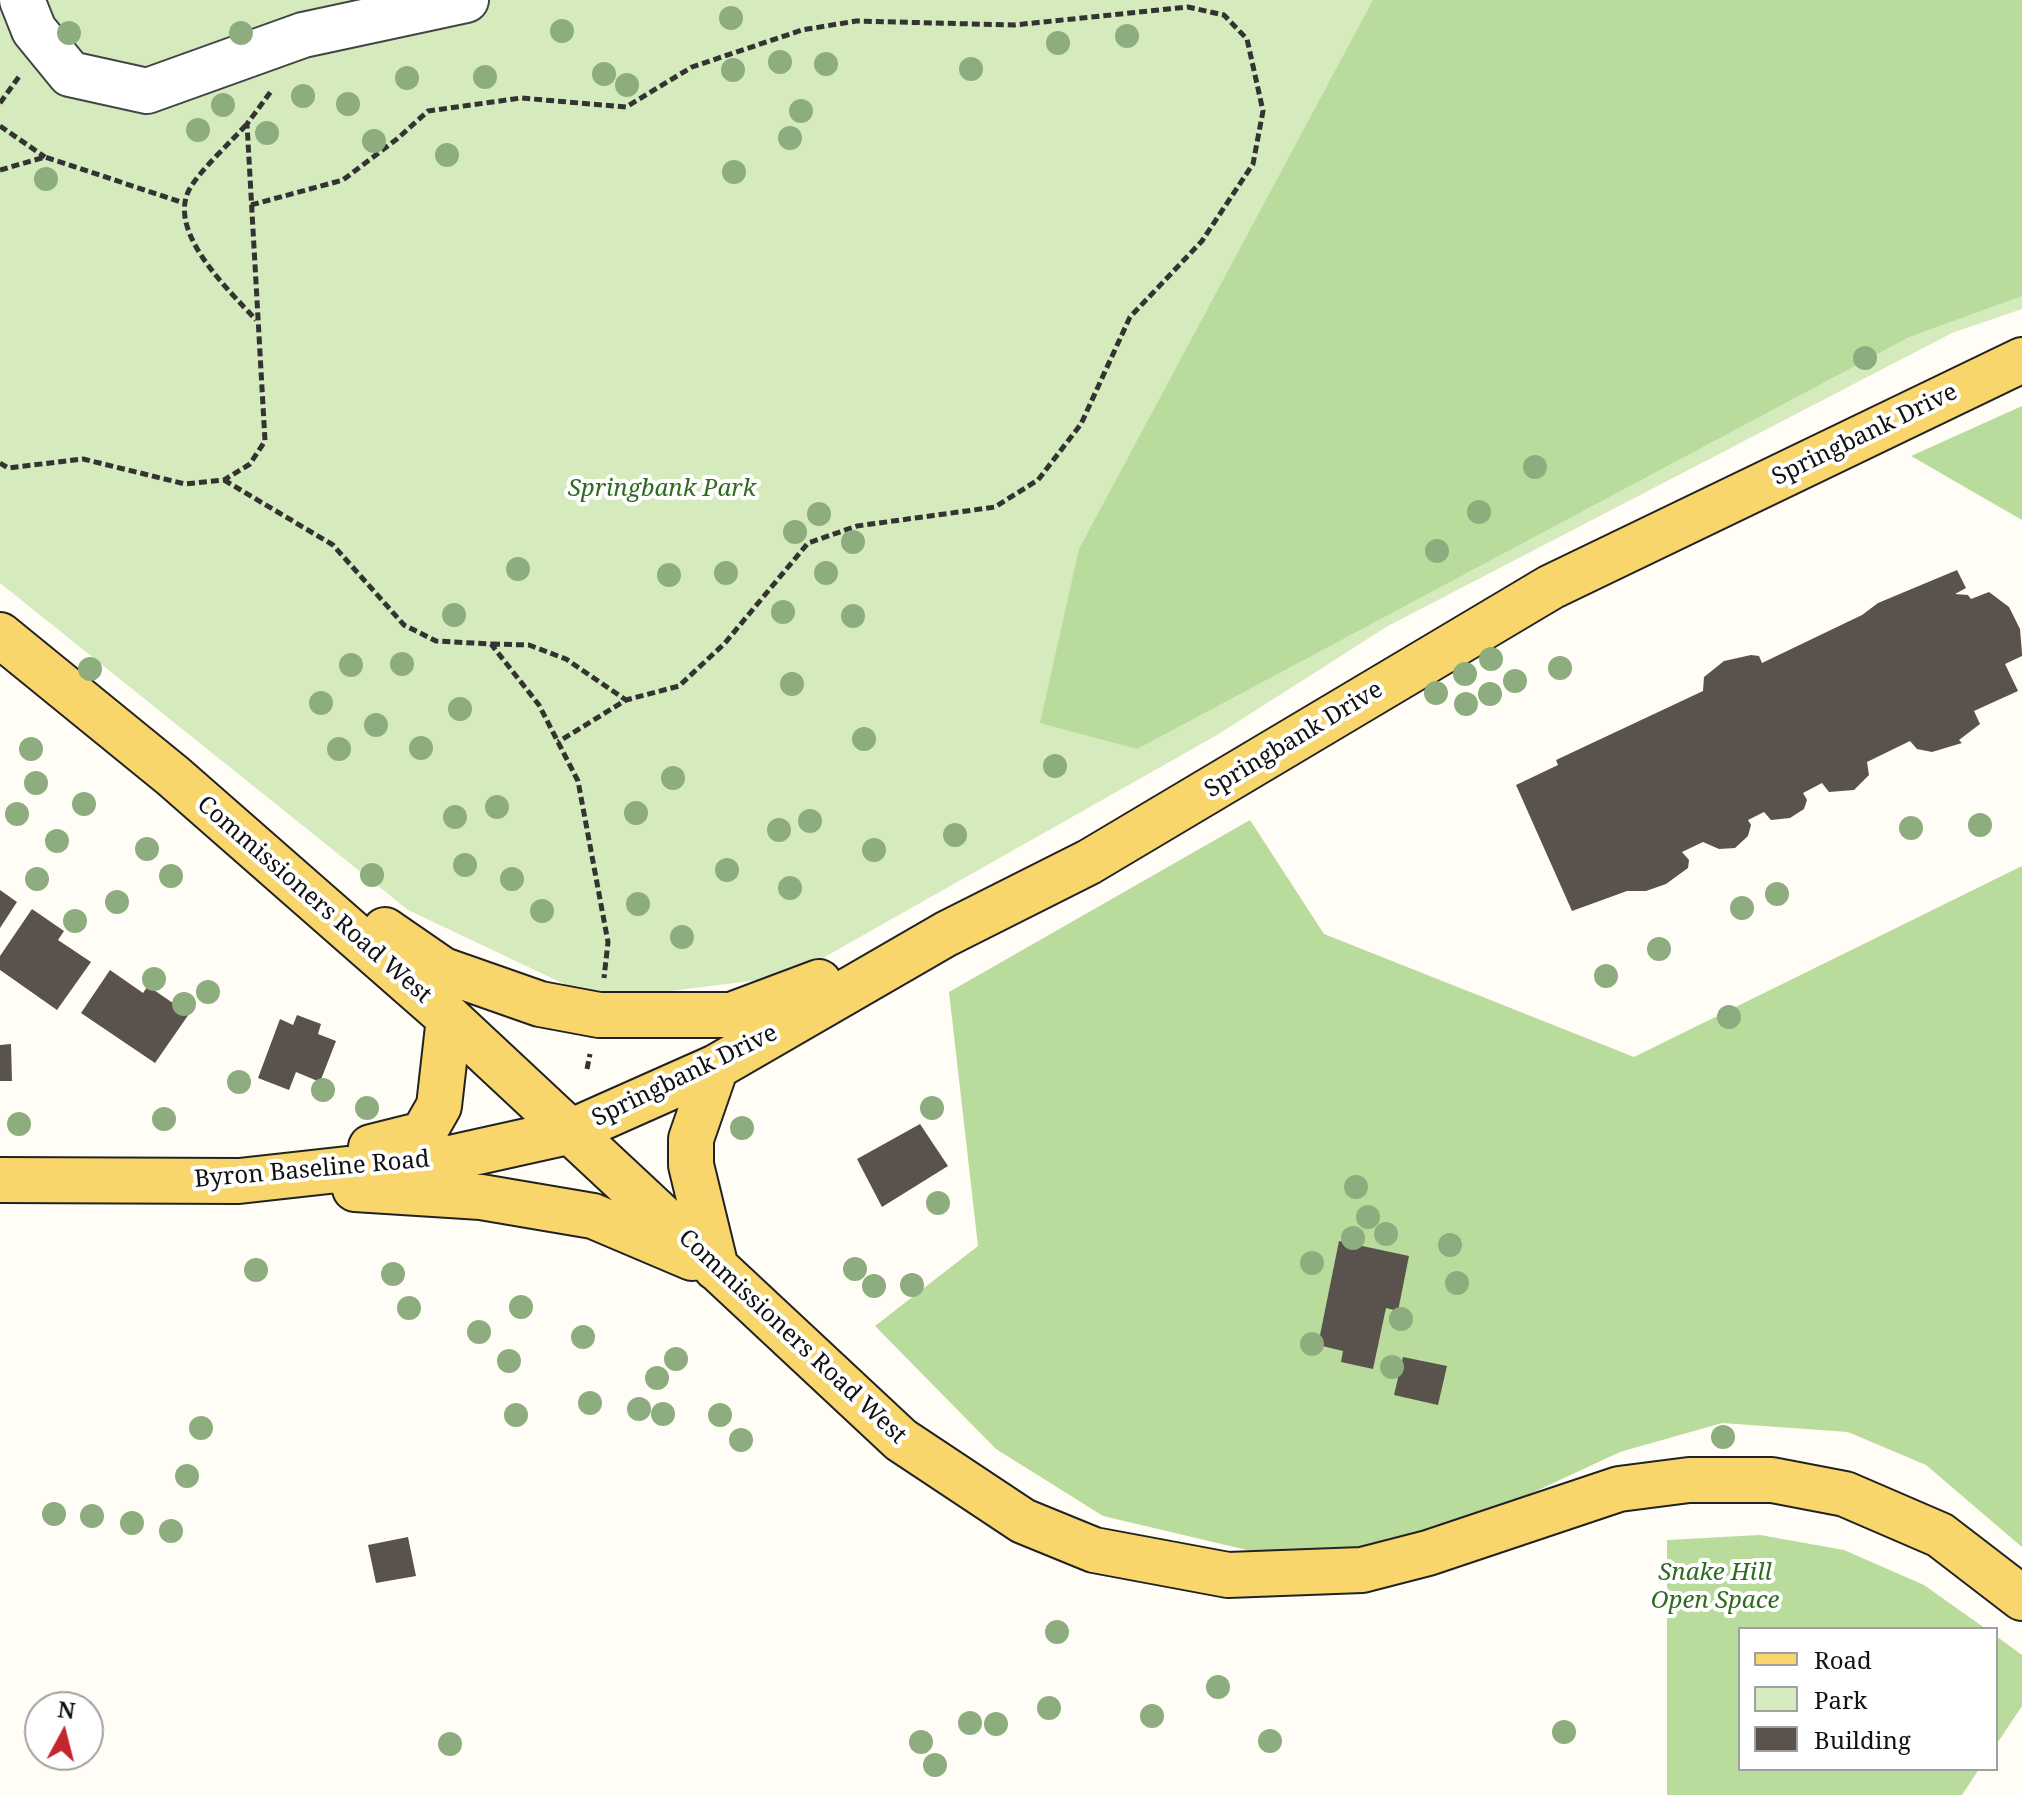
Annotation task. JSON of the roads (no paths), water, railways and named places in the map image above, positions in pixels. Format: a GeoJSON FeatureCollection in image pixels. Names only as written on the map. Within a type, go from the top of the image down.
{"type":"FeatureCollection","features":[{"type":"Feature","properties":{"kind":"main road","name":"Springbank Drive"},"geometry":{"type":"LineString","coordinates":[[572,1131],[716,1067],[946,934],[1089,862],[1551,587],[2022,360]]}},
{"type":"Feature","properties":{"kind":"main road","name":"Commissioners Road West"},"geometry":{"type":"LineString","coordinates":[[0,635],[209,808],[449,1018],[901,1440],[1023,1521],[1094,1550],[1228,1575],[1362,1570],[1428,1553],[1619,1489],[1689,1480],[1772,1480],[1845,1494],[1940,1535],[2022,1598]]}},
{"type":"Feature","properties":{"kind":"main road"},"geometry":{"type":"LineString","coordinates":[[209,808],[443,970],[540,1004],[599,1015],[731,1015],[946,934]]}},
{"type":"Feature","properties":{"kind":"main road"},"geometry":{"type":"LineString","coordinates":[[239,1181],[423,1134],[439,1106],[449,1018]]}},
{"type":"Feature","properties":{"kind":"main road"},"geometry":{"type":"LineString","coordinates":[[716,1067],[691,1139],[691,1165],[716,1268]]}},
{"type":"Feature","properties":{"kind":"main road","name":"Byron Baseline Road"},"geometry":{"type":"LineString","coordinates":[[0,1180],[239,1181],[455,1157],[572,1131]]}},
{"type":"Feature","properties":{"kind":"main road"},"geometry":{"type":"LineString","coordinates":[[239,1181],[481,1197],[593,1216],[716,1268]]}},
{"type":"Feature","properties":{"kind":"street"},"geometry":{"type":"LineString","coordinates":[[22,0],[34,30],[70,74],[147,91],[303,35],[466,0]]}},
{"type":"Feature","properties":{"kind":"park label","name":"Springbank Park"},"geometry":{"type":"Point","coordinates":[662,489]}},
{"type":"Feature","properties":{"kind":"park label","name":"Snake Hill Open Space"},"geometry":{"type":"Point","coordinates":[1715,1587]}}]}
